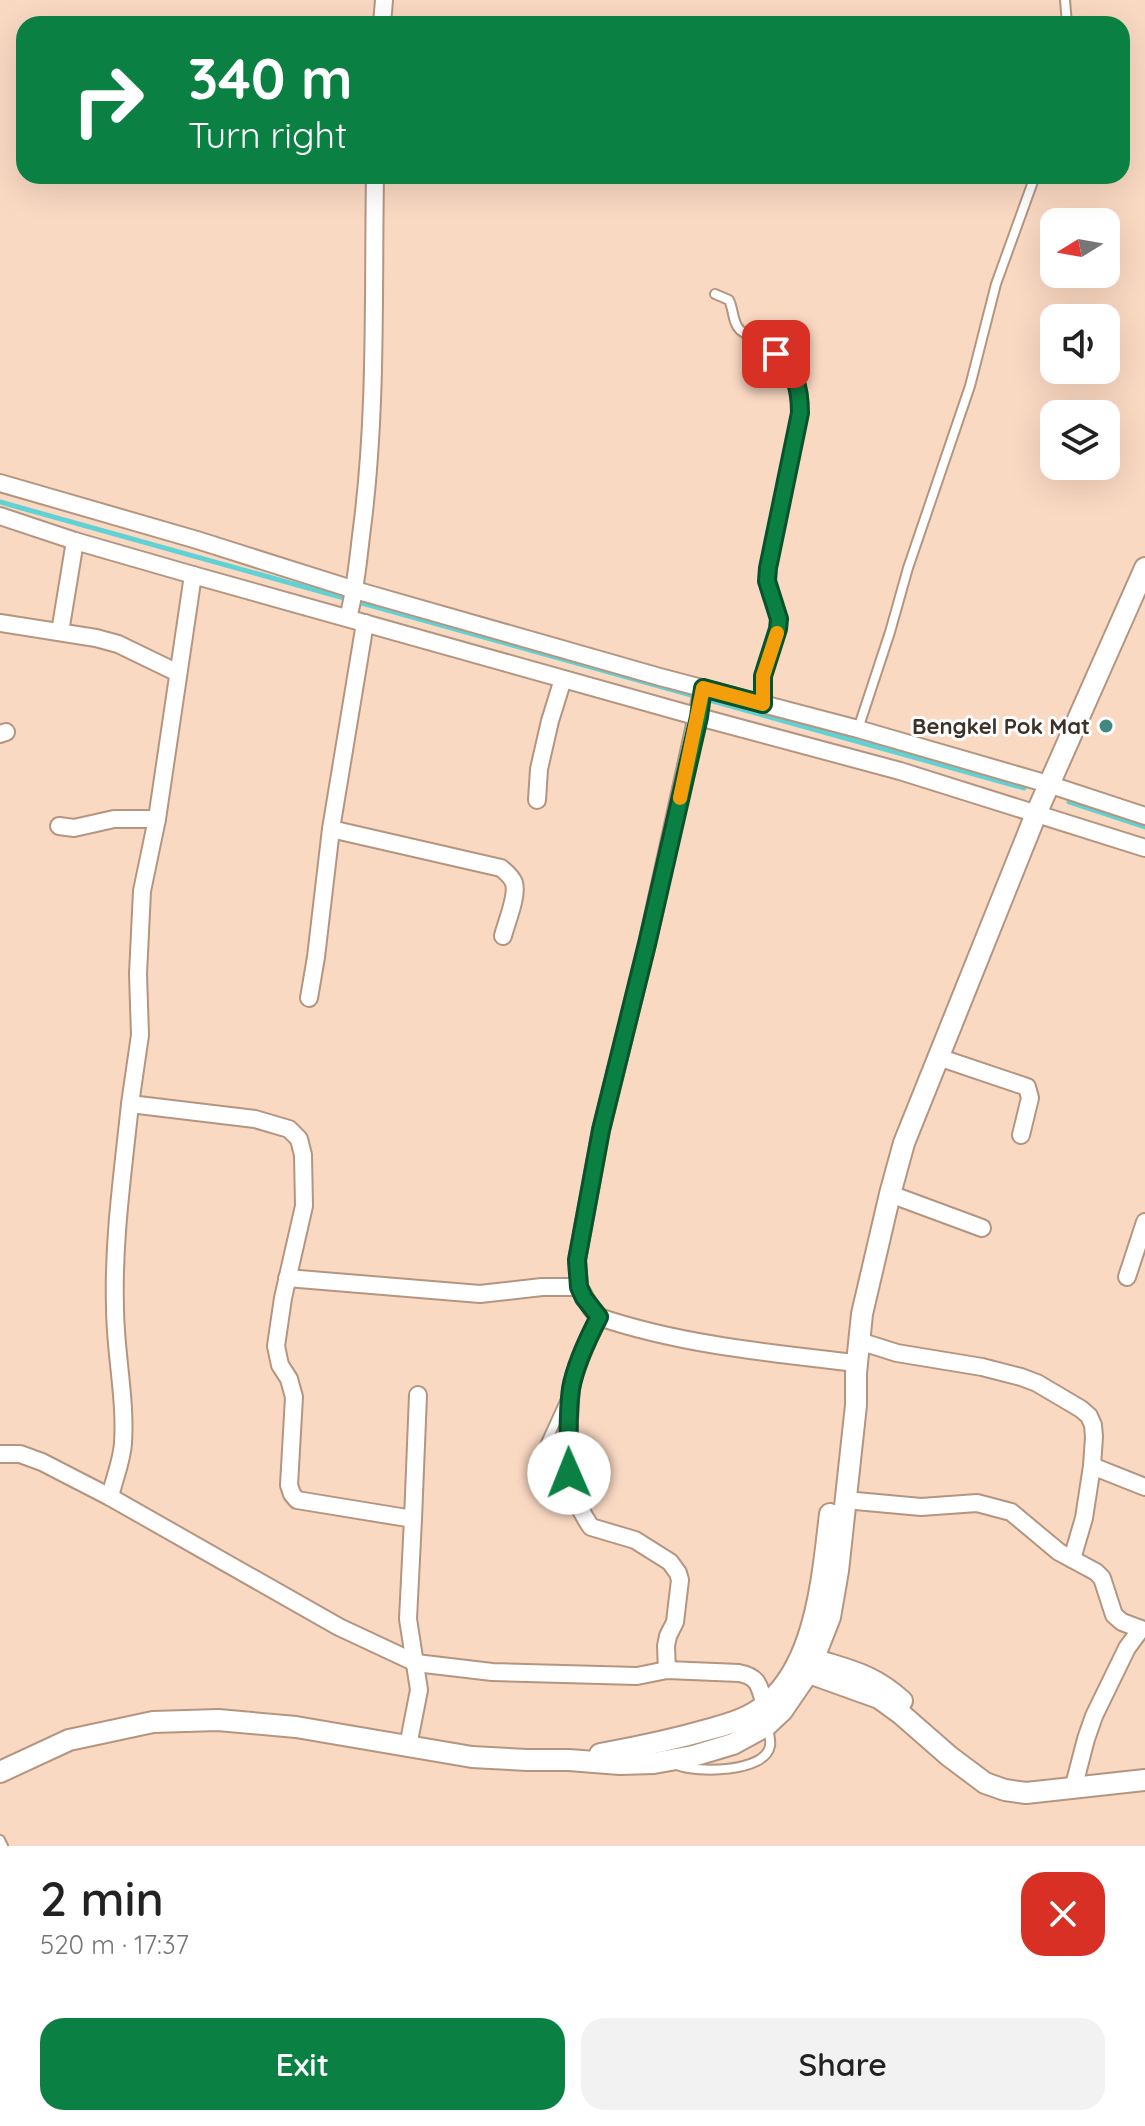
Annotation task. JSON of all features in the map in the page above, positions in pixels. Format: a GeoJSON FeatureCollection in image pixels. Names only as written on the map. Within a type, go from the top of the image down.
{"type":"FeatureCollection","features":[{"type":"Feature","properties":{"kind":"street"},"geometry":{"type":"LineString","coordinates":[[309,998],[331,829],[367,485],[373,364],[375,184]]}},
{"type":"Feature","properties":{"kind":"street"},"geometry":{"type":"LineString","coordinates":[[0,483],[197,540],[354,608],[563,679],[701,702],[763,704],[1048,784],[1145,816]]}},
{"type":"Feature","properties":{"kind":"street"},"geometry":{"type":"LineString","coordinates":[[0,516],[193,575],[354,608],[701,702],[900,771],[1145,848]]}},
{"type":"Feature","properties":{"kind":"street"},"geometry":{"type":"LineString","coordinates":[[60,632],[75,541]]}},
{"type":"Feature","properties":{"kind":"street"},"geometry":{"type":"LineString","coordinates":[[850,1678],[830,1644],[830,1617],[856,1405],[856,1368],[862,1314],[890,1194],[904,1143],[1048,784],[1145,568]]}},
{"type":"Feature","properties":{"kind":"street"},"geometry":{"type":"LineString","coordinates":[[110,1497],[123,1444],[115,1265],[120,1185],[140,1035],[138,974],[142,891],[157,819],[193,575]]}},
{"type":"Feature","properties":{"kind":"street"},"geometry":{"type":"LineString","coordinates":[[0,623],[118,644],[178,673]]}},
{"type":"Feature","properties":{"kind":"street"},"geometry":{"type":"LineString","coordinates":[[537,800],[539,769],[563,679]]}},
{"type":"Feature","properties":{"kind":"street"},"geometry":{"type":"LineString","coordinates":[[701,702],[647,944],[601,1130],[577,1260],[579,1287],[599,1317],[628,1327],[730,1348],[856,1368]]}},
{"type":"Feature","properties":{"kind":"street"},"geometry":{"type":"LineString","coordinates":[[59,826],[74,828],[114,819],[157,819]]}},
{"type":"Feature","properties":{"kind":"street"},"geometry":{"type":"LineString","coordinates":[[331,829],[501,868],[510,875],[515,893],[503,936]]}},
{"type":"Feature","properties":{"kind":"street"},"geometry":{"type":"LineString","coordinates":[[938,1057],[1027,1087],[1030,1098],[1021,1135]]}},
{"type":"Feature","properties":{"kind":"street"},"geometry":{"type":"LineString","coordinates":[[130,1104],[255,1119],[289,1129],[299,1139],[303,1155],[304,1206],[287,1278],[276,1346],[280,1365],[289,1379],[294,1397],[289,1485],[297,1500],[413,1519]]}},
{"type":"Feature","properties":{"kind":"street"},"geometry":{"type":"LineString","coordinates":[[890,1194],[982,1228]]}},
{"type":"Feature","properties":{"kind":"street"},"geometry":{"type":"LineString","coordinates":[[1127,1277],[1145,1222]]}},
{"type":"Feature","properties":{"kind":"street"},"geometry":{"type":"LineString","coordinates":[[287,1278],[480,1294],[542,1287],[579,1287]]}},
{"type":"Feature","properties":{"kind":"street"},"geometry":{"type":"LineString","coordinates":[[599,1317],[571,1387],[568,1434],[570,1481],[575,1488],[575,1498],[591,1527],[635,1540],[670,1562],[678,1573],[676,1616],[666,1646],[667,1670]]}},
{"type":"Feature","properties":{"kind":"street"},"geometry":{"type":"LineString","coordinates":[[859,1341],[897,1353],[1021,1377],[1037,1383],[1089,1416],[1094,1437],[1092,1466],[1084,1518],[1072,1559]]}},
{"type":"Feature","properties":{"kind":"street"},"geometry":{"type":"LineString","coordinates":[[805,1664],[817,1609],[847,1406],[856,1368]]}},
{"type":"Feature","properties":{"kind":"street"},"geometry":{"type":"LineString","coordinates":[[408,1746],[419,1690],[407,1599],[411,1579],[418,1395]]}},
{"type":"Feature","properties":{"kind":"street"},"geometry":{"type":"LineString","coordinates":[[0,1454],[20,1454],[42,1462],[110,1497],[339,1627],[416,1663],[492,1672],[637,1676],[667,1670],[751,1675],[774,1708]]}},
{"type":"Feature","properties":{"kind":"street"},"geometry":{"type":"LineString","coordinates":[[1092,1466],[1145,1487]]}},
{"type":"Feature","properties":{"kind":"street"},"geometry":{"type":"LineString","coordinates":[[845,1500],[921,1507],[977,1503],[1011,1512],[1059,1552],[1096,1572],[1102,1578],[1114,1615],[1122,1622],[1143,1629],[1127,1648],[1094,1716],[1073,1789]]}},
{"type":"Feature","properties":{"kind":"street"},"geometry":{"type":"LineString","coordinates":[[0,1772],[69,1740],[102,1732],[153,1722],[218,1720],[296,1727],[472,1757],[620,1764],[667,1761],[733,1744],[766,1726],[830,1617]]}},
{"type":"Feature","properties":{"kind":"street"},"geometry":{"type":"LineString","coordinates":[[805,1664],[850,1678],[901,1714],[985,1783],[1005,1790],[1026,1793],[1145,1780]]}},
{"type":"Feature","properties":{"kind":"street"},"geometry":{"type":"LineString","coordinates":[[569,1760],[685,1737],[774,1708],[850,1678]]}},
{"type":"Feature","properties":{"kind":"lane"},"geometry":{"type":"LineString","coordinates":[[858,729],[908,568],[970,386],[996,284],[1032,184]]}},
{"type":"Feature","properties":{"kind":"lane"},"geometry":{"type":"LineString","coordinates":[[715,294],[729,300],[734,321],[740,329],[786,362],[793,372],[800,401],[768,568],[767,581],[779,619],[763,676],[763,704]]}},
{"type":"Feature","properties":{"kind":"lane"},"geometry":{"type":"LineString","coordinates":[[540,1456],[571,1387]]}},
{"type":"Feature","properties":{"kind":"lane"},"geometry":{"type":"LineString","coordinates":[[0,1840],[3,1846]]}},
{"type":"Feature","properties":{"kind":"waterway"},"geometry":{"type":"LineString","coordinates":[[0,502],[1024,788]]}},
{"type":"Feature","properties":{"kind":"waterway"},"geometry":{"type":"LineString","coordinates":[[1069,802],[1145,827]]}},
{"type":"Feature","properties":{"kind":"slow traffic"},"geometry":{"type":"LineString","coordinates":[[680,798],[703,688],[763,704],[763,676],[777,633]]}},
{"type":"Feature","properties":{"kind":"place","name":"Bengkel Pok Mat"},"geometry":{"type":"Point","coordinates":[1106,726]}},
{"type":"Feature","properties":{"kind":"route"},"geometry":{"type":"LineString","coordinates":[[569,1473],[571,1387],[599,1317],[579,1287],[577,1260],[601,1130],[647,944],[703,688],[763,704],[763,676],[778,629],[779,619],[767,581],[768,568],[800,401],[793,372],[776,354]]}}]}
